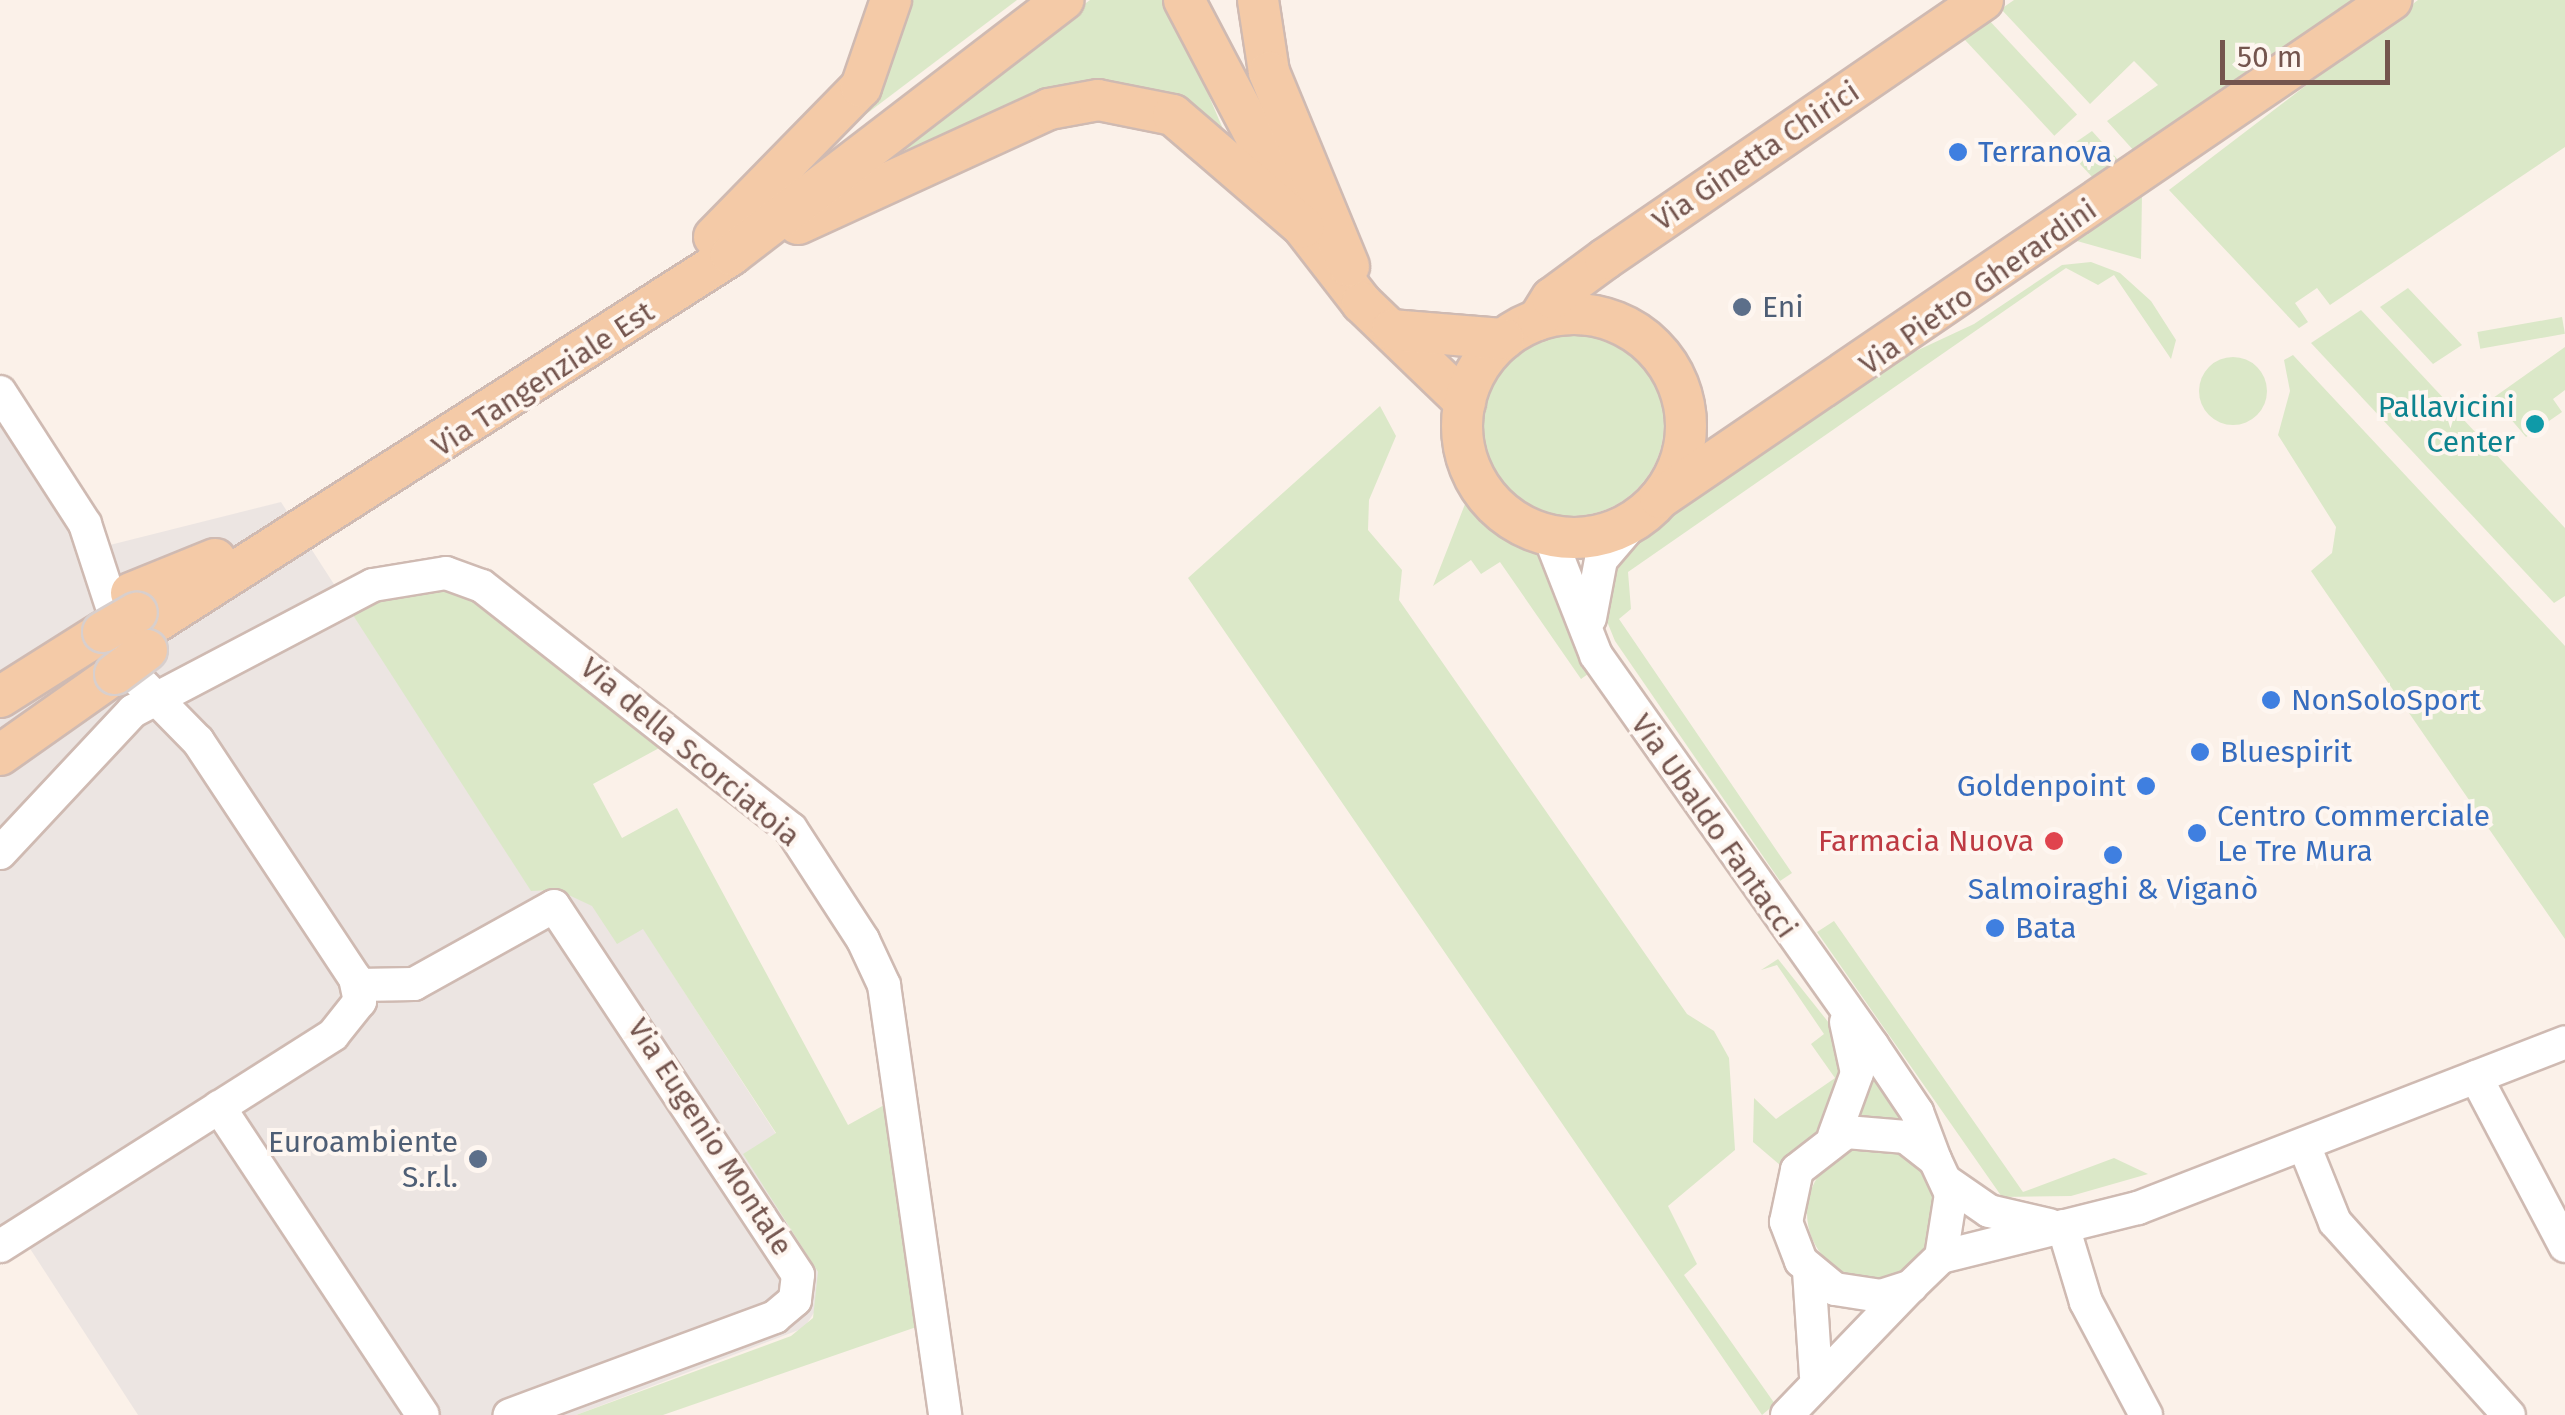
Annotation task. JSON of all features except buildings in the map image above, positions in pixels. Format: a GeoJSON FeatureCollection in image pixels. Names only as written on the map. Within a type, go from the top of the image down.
{"type":"FeatureCollection","features":[{"type":"Feature","properties":{"kind":"main road"},"geometry":{"type":"LineString","coordinates":[[722,246],[862,87],[892,0]]}},
{"type":"Feature","properties":{"kind":"main road","name":"Via Tangenziale Est"},"geometry":{"type":"LineString","coordinates":[[722,246],[1042,0]]}},
{"type":"Feature","properties":{"kind":"main road","name":"Via Tangenziale Est"},"geometry":{"type":"LineString","coordinates":[[220,568],[722,246],[1063,0]]}},
{"type":"Feature","properties":{"kind":"main road"},"geometry":{"type":"LineString","coordinates":[[1184,0],[1304,227],[1362,302],[1464,402]]}},
{"type":"Feature","properties":{"kind":"main road"},"geometry":{"type":"LineString","coordinates":[[1258,0],[1277,95],[1362,302]]}},
{"type":"Feature","properties":{"kind":"main road","name":"Via Ginetta Chirici"},"geometry":{"type":"LineString","coordinates":[[1521,329],[1552,298],[1605,259],[1983,0]]}},
{"type":"Feature","properties":{"kind":"main road","name":"Via Pietro Gherardini"},"geometry":{"type":"LineString","coordinates":[[1648,509],[2391,0]]}},
{"type":"Feature","properties":{"kind":"main road"},"geometry":{"type":"LineString","coordinates":[[722,246],[1000,130],[1098,100],[1173,116],[1304,227]]}},
{"type":"Feature","properties":{"kind":"main road"},"geometry":{"type":"LineString","coordinates":[[1392,330],[1521,329],[1614,322],[1671,372],[1686,427],[1648,509],[1586,538],[1549,535],[1516,522],[1479,485],[1465,453],[1464,402],[1521,329]]}},
{"type":"Feature","properties":{"kind":"main road"},"geometry":{"type":"LineString","coordinates":[[0,726],[123,632],[220,568]]}},
{"type":"Feature","properties":{"kind":"main road"},"geometry":{"type":"LineString","coordinates":[[0,697],[123,632],[220,568]]}},
{"type":"Feature","properties":{"kind":"main road"},"geometry":{"type":"LineString","coordinates":[[0,668],[123,632]]}},
{"type":"Feature","properties":{"kind":"main road"},"geometry":{"type":"LineString","coordinates":[[0,755],[123,632]]}},
{"type":"Feature","properties":{"kind":"street"},"geometry":{"type":"LineString","coordinates":[[0,392],[75,504],[112,586],[135,677],[198,742],[358,984],[358,1008],[344,1026],[0,1246]]}},
{"type":"Feature","properties":{"kind":"street"},"geometry":{"type":"LineString","coordinates":[[1589,637],[1601,560],[1648,509]]}},
{"type":"Feature","properties":{"kind":"street","name":"Via Ubaldo Fantacci"},"geometry":{"type":"LineString","coordinates":[[1549,535],[1589,637],[1842,1012],[1917,1112],[1941,1171]]}},
{"type":"Feature","properties":{"kind":"street","name":"Via della Scorciatoia"},"geometry":{"type":"LineString","coordinates":[[0,854],[103,734],[373,586],[446,573],[508,602],[783,822],[884,985],[945,1415]]}},
{"type":"Feature","properties":{"kind":"street","name":"Via Eugenio Montale"},"geometry":{"type":"LineString","coordinates":[[358,984],[414,984],[539,907],[561,910],[798,1275],[794,1300],[776,1317],[510,1415]]}},
{"type":"Feature","properties":{"kind":"street"},"geometry":{"type":"LineString","coordinates":[[1816,1376],[1809,1272],[1788,1236],[1787,1194],[1804,1160],[1834,1136],[1857,1073],[1842,1012]]}},
{"type":"Feature","properties":{"kind":"street"},"geometry":{"type":"LineString","coordinates":[[1941,1257],[2064,1226],[2304,1145],[2565,1042]]}},
{"type":"Feature","properties":{"kind":"street"},"geometry":{"type":"LineString","coordinates":[[2476,1077],[2565,1246]]}},
{"type":"Feature","properties":{"kind":"street"},"geometry":{"type":"LineString","coordinates":[[219,1107],[423,1415]]}},
{"type":"Feature","properties":{"kind":"street"},"geometry":{"type":"LineString","coordinates":[[1834,1136],[1894,1132],[2002,1216],[2064,1226]]}},
{"type":"Feature","properties":{"kind":"street"},"geometry":{"type":"LineString","coordinates":[[2304,1145],[2344,1233],[2508,1415]]}},
{"type":"Feature","properties":{"kind":"street"},"geometry":{"type":"LineString","coordinates":[[1787,1415],[1816,1376],[1842,1363],[1941,1257],[1953,1220],[1941,1171]]}},
{"type":"Feature","properties":{"kind":"street"},"geometry":{"type":"LineString","coordinates":[[2064,1226],[2086,1302],[2146,1415]]}},
{"type":"Feature","properties":{"kind":"street"},"geometry":{"type":"LineString","coordinates":[[1809,1272],[1865,1297],[1911,1286]]}},
{"type":"Feature","properties":{"kind":"shaded area"},"geometry":{"type":"Polygon","coordinates":[[[0,410],[52,486],[82,552],[281,502],[531,890],[564,892],[643,928],[776,1134],[744,1155],[818,1272],[819,1305],[804,1328],[576,1415],[138,1415],[27,1244],[0,1261],[0,410]]]}},
{"type":"Feature","properties":{"kind":"green space"},"geometry":{"type":"Polygon","coordinates":[[[903,0],[1017,0],[857,121],[853,118],[903,0]]]}},
{"type":"Feature","properties":{"kind":"green space"},"geometry":{"type":"Polygon","coordinates":[[[1090,0],[1168,0],[1226,136],[1152,97],[856,177],[1090,0]]]}},
{"type":"Feature","properties":{"kind":"green space"},"geometry":{"type":"Polygon","coordinates":[[[2014,0],[2352,0],[2135,152],[2107,121],[2158,85],[2134,61],[2090,104],[2001,9],[2014,0]]]}},
{"type":"Feature","properties":{"kind":"green space"},"geometry":{"type":"Polygon","coordinates":[[[2418,0],[2565,0],[2565,147],[2330,305],[2317,288],[2295,303],[2308,322],[2299,328],[2169,190],[2418,0]]]}},
{"type":"Feature","properties":{"kind":"green space"},"geometry":{"type":"Polygon","coordinates":[[[1987,18],[2077,115],[2054,136],[1964,39],[1987,18]]]}},
{"type":"Feature","properties":{"kind":"green space"},"geometry":{"type":"Polygon","coordinates":[[[2092,131],[2120,162],[2095,180],[2066,149],[2092,131]]]}},
{"type":"Feature","properties":{"kind":"green space"},"geometry":{"type":"Polygon","coordinates":[[[2142,193],[2141,259],[2077,241],[2080,236],[2142,193]]]}},
{"type":"Feature","properties":{"kind":"green space"},"geometry":{"type":"Polygon","coordinates":[[[2091,262],[2120,273],[2151,301],[2176,340],[2171,359],[2114,275],[2098,285],[2066,268],[1628,572],[1631,609],[1619,619],[1792,873],[1780,881],[1615,641],[1606,619],[1610,575],[1634,543],[1901,358],[1974,324],[2062,265],[2091,262]]]}},
{"type":"Feature","properties":{"kind":"green space"},"geometry":{"type":"Polygon","coordinates":[[[2408,288],[2462,345],[2433,364],[2380,307],[2408,288]]]}},
{"type":"Feature","properties":{"kind":"green space"},"geometry":{"type":"Polygon","coordinates":[[[2361,310],[2565,528],[2565,596],[2554,603],[2311,343],[2361,310]]]}},
{"type":"Feature","properties":{"kind":"green space"},"geometry":{"type":"Polygon","coordinates":[[[2562,317],[2565,334],[2480,349],[2477,332],[2562,317]]]}},
{"type":"Feature","properties":{"kind":"green space"},"geometry":{"type":"Polygon","coordinates":[[[1572,332],[1607,339],[1637,359],[1657,389],[1664,424],[1657,459],[1637,489],[1607,509],[1572,516],[1537,509],[1507,489],[1487,459],[1480,424],[1487,389],[1507,359],[1537,339],[1572,332]]]}},
{"type":"Feature","properties":{"kind":"green space"},"geometry":{"type":"Polygon","coordinates":[[[2565,347],[2565,390],[2553,399],[2562,412],[2526,437],[2493,398],[2565,347]]]}},
{"type":"Feature","properties":{"kind":"green space"},"geometry":{"type":"Polygon","coordinates":[[[2293,355],[2565,646],[2565,939],[2311,571],[2332,553],[2336,527],[2278,435],[2290,391],[2284,360],[2293,355]]]}},
{"type":"Feature","properties":{"kind":"green space"},"geometry":{"type":"Polygon","coordinates":[[[2233,357],[2246,359],[2257,367],[2265,378],[2265,404],[2257,415],[2246,423],[2233,425],[2220,423],[2209,415],[2201,404],[2199,391],[2201,378],[2209,367],[2220,359],[2233,357]]]}},
{"type":"Feature","properties":{"kind":"green space"},"geometry":{"type":"Polygon","coordinates":[[[1380,406],[1396,436],[1369,500],[1368,530],[1402,570],[1399,600],[1687,1014],[1714,1031],[1729,1058],[1735,1150],[1668,1206],[1697,1264],[1684,1275],[1775,1404],[1762,1415],[1188,578],[1380,406]]]}},
{"type":"Feature","properties":{"kind":"green space"},"geometry":{"type":"Polygon","coordinates":[[[1467,499],[1541,554],[1588,674],[1581,679],[1500,562],[1481,574],[1471,560],[1433,586],[1467,499]]]}},
{"type":"Feature","properties":{"kind":"green space"},"geometry":{"type":"Polygon","coordinates":[[[417,586],[463,591],[672,741],[593,784],[622,838],[677,808],[848,1125],[895,1099],[925,1324],[663,1415],[576,1415],[791,1336],[813,1318],[818,1272],[743,1154],[776,1133],[643,929],[617,944],[592,906],[558,890],[531,891],[351,612],[417,586]]]}},
{"type":"Feature","properties":{"kind":"green space"},"geometry":{"type":"Polygon","coordinates":[[[1834,921],[2023,1192],[2114,1158],[2148,1174],[2071,1196],[2002,1197],[1817,932],[1834,921]]]}},
{"type":"Feature","properties":{"kind":"green space"},"geometry":{"type":"Polygon","coordinates":[[[1778,959],[1833,1028],[1844,1077],[1819,1133],[1787,1171],[1753,1142],[1754,1098],[1776,1119],[1835,1078],[1811,1044],[1824,1034],[1777,965],[1761,970],[1778,959]]]}},
{"type":"Feature","properties":{"kind":"green space"},"geometry":{"type":"Polygon","coordinates":[[[1867,1066],[1906,1120],[1859,1118],[1867,1066]]]}},
{"type":"Feature","properties":{"kind":"green space"},"geometry":{"type":"Polygon","coordinates":[[[1873,1147],[1898,1152],[1920,1166],[1934,1188],[1939,1213],[1934,1238],[1920,1260],[1898,1274],[1873,1279],[1848,1274],[1826,1260],[1812,1238],[1807,1213],[1812,1188],[1826,1166],[1848,1152],[1873,1147]]]}},
{"type":"Feature","properties":{"kind":"place","name":"Terranova"},"geometry":{"type":"Point","coordinates":[1958,152]}},
{"type":"Feature","properties":{"kind":"place","name":"Eni"},"geometry":{"type":"Point","coordinates":[1742,307]}},
{"type":"Feature","properties":{"kind":"place","name":"Pallavicini Center"},"geometry":{"type":"Point","coordinates":[2535,424]}},
{"type":"Feature","properties":{"kind":"place","name":"NonSoloSport"},"geometry":{"type":"Point","coordinates":[2271,700]}},
{"type":"Feature","properties":{"kind":"place","name":"Bluespirit"},"geometry":{"type":"Point","coordinates":[2200,752]}},
{"type":"Feature","properties":{"kind":"place","name":"Goldenpoint"},"geometry":{"type":"Point","coordinates":[2146,786]}},
{"type":"Feature","properties":{"kind":"place","name":"Centro Commerciale Le Tre Mura"},"geometry":{"type":"Point","coordinates":[2197,833]}},
{"type":"Feature","properties":{"kind":"place","name":"Farmacia Nuova"},"geometry":{"type":"Point","coordinates":[2054,841]}},
{"type":"Feature","properties":{"kind":"place","name":"Salmoiraghi & Viganò"},"geometry":{"type":"Point","coordinates":[2113,855]}},
{"type":"Feature","properties":{"kind":"place","name":"Bata"},"geometry":{"type":"Point","coordinates":[1995,928]}},
{"type":"Feature","properties":{"kind":"place","name":"Euroambiente S.r.l."},"geometry":{"type":"Point","coordinates":[478,1159]}}]}
